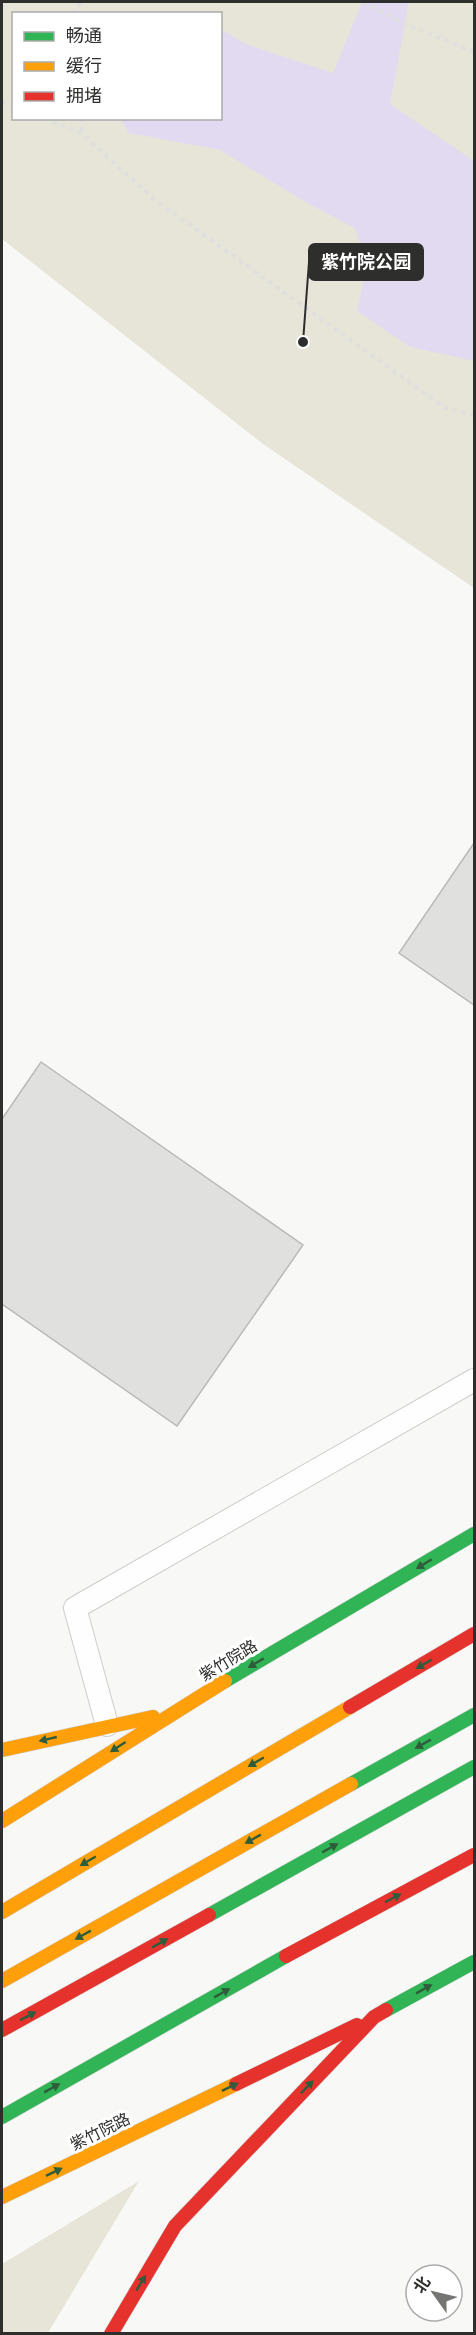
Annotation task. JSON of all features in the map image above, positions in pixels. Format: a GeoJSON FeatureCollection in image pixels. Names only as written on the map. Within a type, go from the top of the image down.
{"type":"FeatureCollection","features":[{"type":"Feature","properties":{"kind":"main road","name":"紫竹院路"},"geometry":{"type":"LineString","coordinates":[[2,1821],[167,1715],[474,1534]]}},
{"type":"Feature","properties":{"kind":"main road"},"geometry":{"type":"LineString","coordinates":[[2,1912],[474,1634]]}},
{"type":"Feature","properties":{"kind":"main road"},"geometry":{"type":"LineString","coordinates":[[2,1750],[107,1725],[167,1715]]}},
{"type":"Feature","properties":{"kind":"main road"},"geometry":{"type":"LineString","coordinates":[[2,1981],[474,1715]]}},
{"type":"Feature","properties":{"kind":"main road"},"geometry":{"type":"LineString","coordinates":[[2,2030],[474,1767]]}},
{"type":"Feature","properties":{"kind":"main road"},"geometry":{"type":"LineString","coordinates":[[2,2117],[322,1936],[474,1855]]}},
{"type":"Feature","properties":{"kind":"main road"},"geometry":{"type":"LineString","coordinates":[[111,2334],[175,2226],[374,2017],[474,1962]]}},
{"type":"Feature","properties":{"kind":"main road","name":"紫竹院路"},"geometry":{"type":"LineString","coordinates":[[2,2197],[374,2017]]}},
{"type":"Feature","properties":{"kind":"lane"},"geometry":{"type":"LineString","coordinates":[[107,1725],[75,1608],[474,1380]]}},
{"type":"Feature","properties":{"kind":"path"},"geometry":{"type":"LineString","coordinates":[[363,2],[404,23],[474,52]]}},
{"type":"Feature","properties":{"kind":"path"},"geometry":{"type":"LineString","coordinates":[[49,120],[82,134],[164,207],[444,406],[474,415]]}},
{"type":"Feature","properties":{"kind":"path"},"geometry":{"type":"LineString","coordinates":[[81,120],[82,134]]}},
{"type":"Feature","properties":{"kind":"shaded area"},"geometry":{"type":"Polygon","coordinates":[[[2,2],[474,2],[474,588],[263,444],[2,239],[2,2]]]}},
{"type":"Feature","properties":{"kind":"shaded area"},"geometry":{"type":"Polygon","coordinates":[[[362,2],[409,2],[390,104],[474,161],[474,361],[410,347],[357,311],[367,265],[355,228],[307,203],[220,150],[129,133],[121,120],[222,120],[222,30],[246,44],[333,73],[362,2]]]}},
{"type":"Feature","properties":{"kind":"shaded area"},"geometry":{"type":"Polygon","coordinates":[[[139,2181],[48,2333],[2,2333],[2,2264],[139,2181]]]}},
{"type":"Feature","properties":{"kind":"building"},"geometry":{"type":"Polygon","coordinates":[[[474,843],[474,1005],[399,953],[474,843]]]}},
{"type":"Feature","properties":{"kind":"building"},"geometry":{"type":"Polygon","coordinates":[[[41,1062],[303,1245],[177,1426],[2,1304],[2,1119],[41,1062]]]}},
{"type":"Feature","properties":{"kind":"traffic: fast"},"geometry":{"type":"LineString","coordinates":[[225,1681],[474,1534]]}},
{"type":"Feature","properties":{"kind":"traffic: fast"},"geometry":{"type":"LineString","coordinates":[[351,1784],[474,1715]]}},
{"type":"Feature","properties":{"kind":"traffic: fast"},"geometry":{"type":"LineString","coordinates":[[209,1915],[474,1767]]}},
{"type":"Feature","properties":{"kind":"traffic: fast"},"geometry":{"type":"LineString","coordinates":[[2,2117],[286,1956]]}},
{"type":"Feature","properties":{"kind":"traffic: fast"},"geometry":{"type":"LineString","coordinates":[[386,2010],[474,1962]]}},
{"type":"Feature","properties":{"kind":"traffic: slow"},"geometry":{"type":"LineString","coordinates":[[2,1821],[225,1681]]}},
{"type":"Feature","properties":{"kind":"traffic: slow"},"geometry":{"type":"LineString","coordinates":[[2,1912],[350,1707]]}},
{"type":"Feature","properties":{"kind":"traffic: slow"},"geometry":{"type":"LineString","coordinates":[[2,1750],[153,1717]]}},
{"type":"Feature","properties":{"kind":"traffic: slow"},"geometry":{"type":"LineString","coordinates":[[2,1981],[351,1784]]}},
{"type":"Feature","properties":{"kind":"traffic: slow"},"geometry":{"type":"LineString","coordinates":[[2,2197],[236,2084]]}},
{"type":"Feature","properties":{"kind":"traffic: jam"},"geometry":{"type":"LineString","coordinates":[[350,1707],[474,1634]]}},
{"type":"Feature","properties":{"kind":"traffic: jam"},"geometry":{"type":"LineString","coordinates":[[286,1956],[474,1855]]}},
{"type":"Feature","properties":{"kind":"traffic: jam"},"geometry":{"type":"LineString","coordinates":[[2,2030],[209,1915]]}},
{"type":"Feature","properties":{"kind":"traffic: jam"},"geometry":{"type":"LineString","coordinates":[[111,2334],[175,2226],[374,2017],[386,2010]]}},
{"type":"Feature","properties":{"kind":"traffic: jam"},"geometry":{"type":"LineString","coordinates":[[236,2084],[357,2025]]}},
{"type":"Feature","properties":{"kind":"place","name":"紫竹院公园"},"geometry":{"type":"Point","coordinates":[303,342]}}]}
